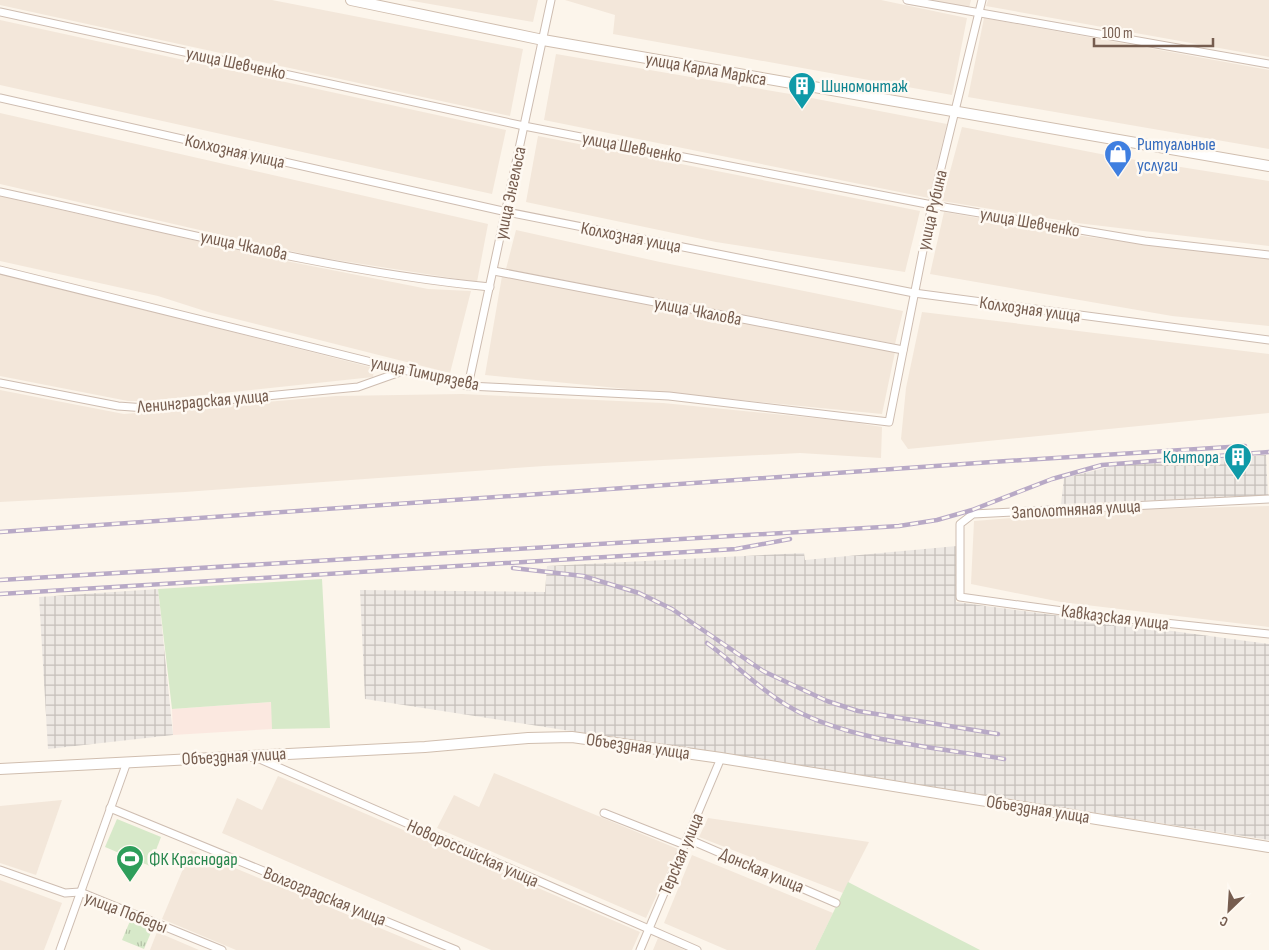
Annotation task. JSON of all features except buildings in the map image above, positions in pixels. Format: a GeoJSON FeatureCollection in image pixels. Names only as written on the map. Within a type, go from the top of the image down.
{"type":"FeatureCollection","features":[{"type":"Feature","properties":{"kind":"street","name":"улица Карла Маркса"},"geometry":{"type":"LineString","coordinates":[[351,0],[543,40],[1269,166]]}},
{"type":"Feature","properties":{"kind":"street","name":"улица Энгельса"},"geometry":{"type":"LineString","coordinates":[[468,386],[552,0]]}},
{"type":"Feature","properties":{"kind":"street"},"geometry":{"type":"LineString","coordinates":[[907,0],[1269,64]]}},
{"type":"Feature","properties":{"kind":"street","name":"улица Рубина"},"geometry":{"type":"LineString","coordinates":[[889,422],[932,205],[956,113],[982,0]]}},
{"type":"Feature","properties":{"kind":"street","name":"улица Шевченко"},"geometry":{"type":"LineString","coordinates":[[0,12],[524,126],[932,205],[1145,241],[1269,255]]}},
{"type":"Feature","properties":{"kind":"street","name":"Колхозная улица"},"geometry":{"type":"LineString","coordinates":[[0,98],[507,212],[914,292],[1269,340]]}},
{"type":"Feature","properties":{"kind":"street","name":"улица Чкалова"},"geometry":{"type":"LineString","coordinates":[[0,192],[311,260],[430,281],[490,288]]}},
{"type":"Feature","properties":{"kind":"street","name":"улица Тимирязева"},"geometry":{"type":"LineString","coordinates":[[0,270],[468,386],[669,396],[889,422]]}},
{"type":"Feature","properties":{"kind":"street","name":"улица Чкалова"},"geometry":{"type":"LineString","coordinates":[[494,271],[903,350]]}},
{"type":"Feature","properties":{"kind":"street","name":"Ленинградская улица"},"geometry":{"type":"LineString","coordinates":[[0,383],[118,406],[146,408],[358,387],[404,370]]}},
{"type":"Feature","properties":{"kind":"street","name":"Заполотняная улица"},"geometry":{"type":"LineString","coordinates":[[960,597],[960,524],[973,514],[1269,499]]}},
{"type":"Feature","properties":{"kind":"street","name":"Кавказская улица"},"geometry":{"type":"LineString","coordinates":[[960,597],[1098,616],[1269,634]]}},
{"type":"Feature","properties":{"kind":"street","name":"Объездная улица"},"geometry":{"type":"LineString","coordinates":[[0,769],[572,737],[722,758],[1269,847]]}},
{"type":"Feature","properties":{"kind":"street","name":"Новороссийская улица"},"geometry":{"type":"LineString","coordinates":[[250,755],[697,950]]}},
{"type":"Feature","properties":{"kind":"street","name":"Терская улица"},"geometry":{"type":"LineString","coordinates":[[640,950],[722,758]]}},
{"type":"Feature","properties":{"kind":"street"},"geometry":{"type":"LineString","coordinates":[[60,950],[127,762]]}},
{"type":"Feature","properties":{"kind":"street","name":"Волгоградская улица"},"geometry":{"type":"LineString","coordinates":[[110,808],[456,950]]}},
{"type":"Feature","properties":{"kind":"street","name":"Донская улица"},"geometry":{"type":"LineString","coordinates":[[604,813],[686,842],[836,903]]}},
{"type":"Feature","properties":{"kind":"street","name":"улица Победы"},"geometry":{"type":"LineString","coordinates":[[0,870],[65,893],[80,892],[222,950]]}},
{"type":"Feature","properties":{"kind":"shaded area"},"geometry":{"type":"Polygon","coordinates":[[[0,0],[272,0],[523,49],[510,116],[0,5],[0,0]]]}},
{"type":"Feature","properties":{"kind":"shaded area"},"geometry":{"type":"Polygon","coordinates":[[[407,0],[538,0],[533,22],[407,0]]]}},
{"type":"Feature","properties":{"kind":"shaded area"},"geometry":{"type":"Polygon","coordinates":[[[565,0],[881,0],[967,18],[952,95],[613,34],[615,15],[565,0]]]}},
{"type":"Feature","properties":{"kind":"shaded area"},"geometry":{"type":"Polygon","coordinates":[[[931,0],[971,0],[969,8],[931,0]]]}},
{"type":"Feature","properties":{"kind":"shaded area"},"geometry":{"type":"Polygon","coordinates":[[[988,0],[1269,0],[1269,57],[986,6],[988,0]]]}},
{"type":"Feature","properties":{"kind":"shaded area"},"geometry":{"type":"Polygon","coordinates":[[[984,18],[1269,70],[1269,149],[968,97],[984,18]]]}},
{"type":"Feature","properties":{"kind":"shaded area"},"geometry":{"type":"Polygon","coordinates":[[[0,20],[506,130],[492,194],[0,85],[0,20]]]}},
{"type":"Feature","properties":{"kind":"shaded area"},"geometry":{"type":"Polygon","coordinates":[[[556,54],[796,95],[947,124],[929,198],[544,120],[556,54]]]}},
{"type":"Feature","properties":{"kind":"shaded area"},"geometry":{"type":"Polygon","coordinates":[[[0,113],[488,224],[477,282],[317,257],[0,184],[0,113]]]}},
{"type":"Feature","properties":{"kind":"shaded area"},"geometry":{"type":"Polygon","coordinates":[[[962,127],[1111,156],[1269,181],[1269,246],[1077,223],[942,201],[962,127]]]}},
{"type":"Feature","properties":{"kind":"shaded area"},"geometry":{"type":"Polygon","coordinates":[[[538,136],[920,211],[905,272],[716,242],[526,202],[538,136]]]}},
{"type":"Feature","properties":{"kind":"shaded area"},"geometry":{"type":"Polygon","coordinates":[[[0,196],[286,261],[428,289],[471,291],[450,373],[208,312],[158,296],[0,261],[0,196]]]}},
{"type":"Feature","properties":{"kind":"shaded area"},"geometry":{"type":"Polygon","coordinates":[[[944,212],[1089,237],[1269,258],[1269,326],[1172,316],[930,274],[944,212]]]}},
{"type":"Feature","properties":{"kind":"shaded area"},"geometry":{"type":"Polygon","coordinates":[[[516,230],[660,262],[903,311],[895,344],[506,269],[516,230]]]}},
{"type":"Feature","properties":{"kind":"shaded area"},"geometry":{"type":"Polygon","coordinates":[[[0,273],[374,368],[373,377],[147,401],[128,401],[0,376],[0,273]]]}},
{"type":"Feature","properties":{"kind":"shaded area"},"geometry":{"type":"Polygon","coordinates":[[[502,276],[895,352],[882,414],[485,375],[502,276]]]}},
{"type":"Feature","properties":{"kind":"shaded area"},"geometry":{"type":"Polygon","coordinates":[[[922,312],[1269,354],[1269,413],[908,449],[901,439],[906,388],[922,312]]]}},
{"type":"Feature","properties":{"kind":"shaded area"},"geometry":{"type":"Polygon","coordinates":[[[0,390],[124,414],[336,396],[462,394],[663,403],[845,421],[882,427],[881,458],[800,453],[544,466],[185,492],[0,502],[0,390]]]}},
{"type":"Feature","properties":{"kind":"shaded area"},"geometry":{"type":"Polygon","coordinates":[[[1266,455],[1268,496],[1061,504],[1064,478],[1117,465],[1266,455]]]}},
{"type":"Feature","properties":{"kind":"shaded area"},"geometry":{"type":"Polygon","coordinates":[[[1269,506],[1269,627],[1061,602],[971,584],[974,521],[1114,510],[1269,506]]]}},
{"type":"Feature","properties":{"kind":"shaded area"},"geometry":{"type":"Polygon","coordinates":[[[957,546],[956,602],[1269,644],[1269,840],[365,699],[360,590],[545,592],[547,566],[804,553],[805,560],[957,546]]]}},
{"type":"Feature","properties":{"kind":"shaded area"},"geometry":{"type":"Polygon","coordinates":[[[158,589],[173,735],[48,749],[39,597],[158,589]]]}},
{"type":"Feature","properties":{"kind":"shaded area"},"geometry":{"type":"Polygon","coordinates":[[[272,702],[272,729],[173,735],[172,709],[272,702]]]}},
{"type":"Feature","properties":{"kind":"shaded area"},"geometry":{"type":"Polygon","coordinates":[[[494,773],[678,849],[646,918],[437,828],[454,795],[479,807],[494,773]]]}},
{"type":"Feature","properties":{"kind":"shaded area"},"geometry":{"type":"Polygon","coordinates":[[[278,776],[640,932],[632,950],[491,950],[222,833],[237,798],[262,810],[278,776]]]}},
{"type":"Feature","properties":{"kind":"shaded area"},"geometry":{"type":"Polygon","coordinates":[[[62,800],[36,875],[0,863],[0,806],[62,800]]]}},
{"type":"Feature","properties":{"kind":"shaded area"},"geometry":{"type":"Polygon","coordinates":[[[708,818],[869,842],[843,893],[699,837],[708,818]]]}},
{"type":"Feature","properties":{"kind":"shaded area"},"geometry":{"type":"Polygon","coordinates":[[[191,850],[433,950],[236,950],[162,919],[191,850]]]}},
{"type":"Feature","properties":{"kind":"shaded area"},"geometry":{"type":"Polygon","coordinates":[[[692,855],[833,913],[815,950],[727,950],[664,923],[692,855]]]}},
{"type":"Feature","properties":{"kind":"shaded area"},"geometry":{"type":"Polygon","coordinates":[[[0,880],[62,903],[44,950],[0,950],[0,880]]]}},
{"type":"Feature","properties":{"kind":"shaded area"},"geometry":{"type":"Polygon","coordinates":[[[157,932],[199,950],[150,950],[157,932]]]}},
{"type":"Feature","properties":{"kind":"shaded area"},"geometry":{"type":"Polygon","coordinates":[[[658,938],[685,950],[653,950],[658,938]]]}},
{"type":"Feature","properties":{"kind":"green space"},"geometry":{"type":"Polygon","coordinates":[[[322,579],[330,728],[272,729],[271,702],[172,709],[158,589],[322,579]]]}},
{"type":"Feature","properties":{"kind":"green space"},"geometry":{"type":"Polygon","coordinates":[[[117,819],[161,837],[150,866],[105,847],[117,819]]]}},
{"type":"Feature","properties":{"kind":"green space"},"geometry":{"type":"Polygon","coordinates":[[[848,882],[980,950],[815,950],[848,882]]]}},
{"type":"Feature","properties":{"kind":"green space"},"geometry":{"type":"Polygon","coordinates":[[[130,921],[152,930],[144,949],[122,940],[130,921]]]}},
{"type":"Feature","properties":{"kind":"railway"},"geometry":{"type":"LineString","coordinates":[[0,532],[1245,446]]}},
{"type":"Feature","properties":{"kind":"railway"},"geometry":{"type":"LineString","coordinates":[[0,580],[899,526],[937,520],[972,510],[1052,479],[1102,465],[1269,452]]}},
{"type":"Feature","properties":{"kind":"railway"},"geometry":{"type":"LineString","coordinates":[[0,594],[736,549],[790,539]]}},
{"type":"Feature","properties":{"kind":"railway"},"geometry":{"type":"LineString","coordinates":[[513,568],[583,576],[639,593],[672,609],[763,671],[827,701],[858,711],[998,734]]}},
{"type":"Feature","properties":{"kind":"railway"},"geometry":{"type":"LineString","coordinates":[[707,643],[783,703],[818,721],[897,742],[1004,759]]}},
{"type":"Feature","properties":{"kind":"place","name":"Шиномонтаж"},"geometry":{"type":"Point","coordinates":[802,110]}},
{"type":"Feature","properties":{"kind":"place","name":"Ритуальные услуги"},"geometry":{"type":"Point","coordinates":[1118,178]}},
{"type":"Feature","properties":{"kind":"place","name":"Контора"},"geometry":{"type":"Point","coordinates":[1238,481]}},
{"type":"Feature","properties":{"kind":"place","name":"ФК Краснодар"},"geometry":{"type":"Point","coordinates":[130,883]}}]}
